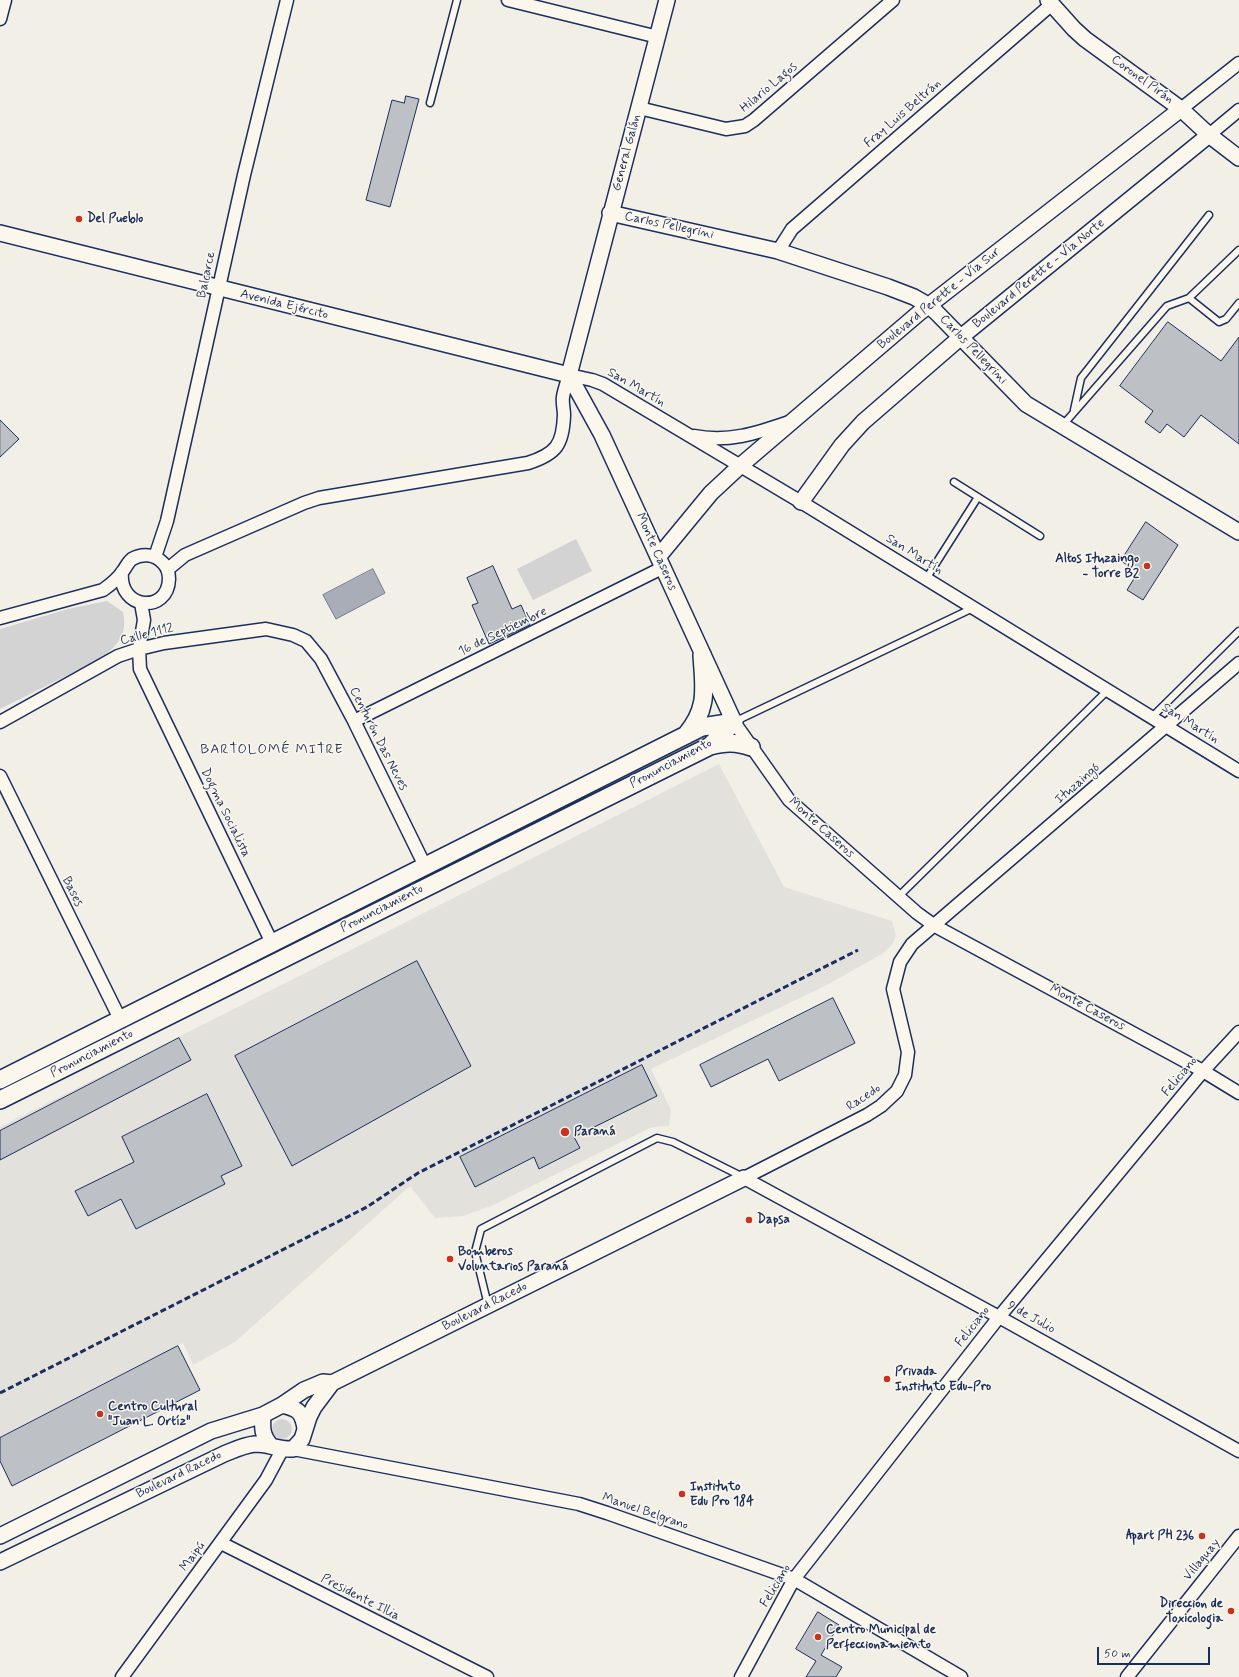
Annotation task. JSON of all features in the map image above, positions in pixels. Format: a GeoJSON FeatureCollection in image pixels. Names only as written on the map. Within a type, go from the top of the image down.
{"type":"FeatureCollection","features":[{"type":"Feature","properties":{"kind":"main road"},"geometry":{"type":"LineString","coordinates":[[684,736],[695,724],[702,711],[704,687],[702,655]]}},
{"type":"Feature","properties":{"kind":"main road","name":"Pronunciamiento"},"geometry":{"type":"LineString","coordinates":[[0,1080],[702,727],[734,722]]}},
{"type":"Feature","properties":{"kind":"main road","name":"Pronunciamiento"},"geometry":{"type":"LineString","coordinates":[[0,1100],[710,746],[734,722]]}},
{"type":"Feature","properties":{"kind":"main road"},"geometry":{"type":"LineString","coordinates":[[710,746],[724,742],[738,743],[751,747]]}},
{"type":"Feature","properties":{"kind":"street"},"geometry":{"type":"LineString","coordinates":[[0,19],[5,0]]}},
{"type":"Feature","properties":{"kind":"street","name":"Balcarce"},"geometry":{"type":"LineString","coordinates":[[156,557],[167,521],[218,288],[287,0]]}},
{"type":"Feature","properties":{"kind":"street"},"geometry":{"type":"LineString","coordinates":[[508,0],[658,37]]}},
{"type":"Feature","properties":{"kind":"street","name":"General Galán"},"geometry":{"type":"LineString","coordinates":[[569,375],[610,213],[667,0]]}},
{"type":"Feature","properties":{"kind":"street","name":"Hilario Lagos"},"geometry":{"type":"LineString","coordinates":[[639,108],[726,129],[745,126],[754,120],[893,0]]}},
{"type":"Feature","properties":{"kind":"street","name":"Coronel Pirán"},"geometry":{"type":"LineString","coordinates":[[1050,2],[1085,39],[1181,109],[1239,158]]}},
{"type":"Feature","properties":{"kind":"street","name":"Fray Luis Beltrán"},"geometry":{"type":"LineString","coordinates":[[778,251],[792,229],[1050,2]]}},
{"type":"Feature","properties":{"kind":"street","name":"Boulevard Perette - Vía Sur"},"geometry":{"type":"LineString","coordinates":[[661,562],[711,493],[740,466],[928,305],[1181,109],[1239,62]]}},
{"type":"Feature","properties":{"kind":"street","name":"Boulevard Perette - Vía Norte"},"geometry":{"type":"LineString","coordinates":[[801,502],[854,430],[961,337],[1239,110]]}},
{"type":"Feature","properties":{"kind":"street","name":"Carlos Pellegrini"},"geometry":{"type":"LineString","coordinates":[[610,213],[778,251],[881,284],[914,297],[928,305],[1026,404],[1239,532]]}},
{"type":"Feature","properties":{"kind":"street","name":"Avenida Ejército"},"geometry":{"type":"LineString","coordinates":[[0,233],[569,375]]}},
{"type":"Feature","properties":{"kind":"street"},"geometry":{"type":"LineString","coordinates":[[168,569],[185,556],[304,503],[319,498],[528,463],[547,456],[554,451],[560,440],[563,422],[563,396],[569,375]]}},
{"type":"Feature","properties":{"kind":"street","name":"San Martín"},"geometry":{"type":"LineString","coordinates":[[569,375],[603,384],[801,502],[1239,771]]}},
{"type":"Feature","properties":{"kind":"street","name":"Monte Caseros"},"geometry":{"type":"LineString","coordinates":[[569,375],[602,435],[734,722],[789,800],[898,897],[935,926],[1239,1092]]}},
{"type":"Feature","properties":{"kind":"street"},"geometry":{"type":"LineString","coordinates":[[687,434],[705,438],[723,439],[758,433],[794,420]]}},
{"type":"Feature","properties":{"kind":"street"},"geometry":{"type":"LineString","coordinates":[[0,618],[103,590],[122,572],[126,564],[132,559],[140,556],[148,555],[156,557],[168,569],[169,576],[166,591],[156,601],[141,603],[133,600],[127,595],[123,588],[122,572]]}},
{"type":"Feature","properties":{"kind":"street","name":"16 de Septiembre"},"geometry":{"type":"LineString","coordinates":[[354,721],[661,562]]}},
{"type":"Feature","properties":{"kind":"street","name":"Dogma Socialista"},"geometry":{"type":"LineString","coordinates":[[141,603],[144,620],[139,649],[140,669],[272,943]]}},
{"type":"Feature","properties":{"kind":"street","name":"Calle 1112"},"geometry":{"type":"LineString","coordinates":[[0,722],[118,656],[139,649],[164,643],[266,630],[293,635]]}},
{"type":"Feature","properties":{"kind":"street","name":"Centurón Das Neves"},"geometry":{"type":"LineString","coordinates":[[293,635],[306,641],[321,659],[354,721],[425,866]]}},
{"type":"Feature","properties":{"kind":"street","name":"Ituzaingó"},"geometry":{"type":"LineString","coordinates":[[935,926],[1239,663]]}},
{"type":"Feature","properties":{"kind":"street","name":"Bases"},"geometry":{"type":"LineString","coordinates":[[0,776],[120,1019]]}},
{"type":"Feature","properties":{"kind":"street","name":"Racedo"},"geometry":{"type":"LineString","coordinates":[[744,1178],[867,1115],[881,1106],[897,1092],[905,1075],[908,1052],[893,989],[900,962],[912,944],[935,926]]}},
{"type":"Feature","properties":{"kind":"street","name":"Feliciano"},"geometry":{"type":"LineString","coordinates":[[741,1677],[794,1579],[999,1317],[1203,1071],[1239,1032]]}},
{"type":"Feature","properties":{"kind":"street","name":"Boulevard Racedo"},"geometry":{"type":"LineString","coordinates":[[0,1562],[224,1454],[245,1446],[256,1444],[282,1448],[302,1439],[314,1407],[332,1383],[744,1178]]}},
{"type":"Feature","properties":{"kind":"street","name":"9 de Julio"},"geometry":{"type":"LineString","coordinates":[[744,1178],[999,1317],[1239,1451]]}},
{"type":"Feature","properties":{"kind":"street","name":"Boulevard Racedo"},"geometry":{"type":"LineString","coordinates":[[0,1536],[211,1431],[263,1415],[282,1405],[304,1390],[323,1382],[332,1383]]}},
{"type":"Feature","properties":{"kind":"street"},"geometry":{"type":"LineString","coordinates":[[282,1405],[299,1412],[303,1418],[305,1428]]}},
{"type":"Feature","properties":{"kind":"street"},"geometry":{"type":"LineString","coordinates":[[263,1415],[262,1427],[264,1438],[282,1448]]}},
{"type":"Feature","properties":{"kind":"street","name":"Manuel Belgrano"},"geometry":{"type":"LineString","coordinates":[[282,1448],[579,1504],[794,1579],[961,1677]]}},
{"type":"Feature","properties":{"kind":"street","name":"Maipú"},"geometry":{"type":"LineString","coordinates":[[122,1677],[222,1543],[266,1480],[282,1448]]}},
{"type":"Feature","properties":{"kind":"street","name":"Villaguay"},"geometry":{"type":"LineString","coordinates":[[1127,1677],[1239,1536]]}},
{"type":"Feature","properties":{"kind":"street","name":"Presidente Illia"},"geometry":{"type":"LineString","coordinates":[[222,1543],[481,1676]]}},
{"type":"Feature","properties":{"kind":"lane"},"geometry":{"type":"LineString","coordinates":[[430,103],[457,0]]}},
{"type":"Feature","properties":{"kind":"lane"},"geometry":{"type":"LineString","coordinates":[[1074,412],[1081,378],[1209,215]]}},
{"type":"Feature","properties":{"kind":"lane"},"geometry":{"type":"LineString","coordinates":[[1062,426],[1167,306],[1189,298],[1239,250]]}},
{"type":"Feature","properties":{"kind":"lane"},"geometry":{"type":"LineString","coordinates":[[1189,298],[1219,322],[1226,319],[1239,303]]}},
{"type":"Feature","properties":{"kind":"lane"},"geometry":{"type":"LineString","coordinates":[[954,482],[1040,536]]}},
{"type":"Feature","properties":{"kind":"lane"},"geometry":{"type":"LineString","coordinates":[[926,579],[978,497]]}},
{"type":"Feature","properties":{"kind":"lane"},"geometry":{"type":"LineString","coordinates":[[734,722],[973,608]]}},
{"type":"Feature","properties":{"kind":"lane"},"geometry":{"type":"LineString","coordinates":[[1152,717],[1239,631]]}},
{"type":"Feature","properties":{"kind":"lane"},"geometry":{"type":"LineString","coordinates":[[898,897],[1108,690]]}},
{"type":"Feature","properties":{"kind":"lane"},"geometry":{"type":"LineString","coordinates":[[488,1306],[475,1252],[482,1229],[657,1138],[673,1142],[744,1178]]}},
{"type":"Feature","properties":{"kind":"shaded area"},"geometry":{"type":"Polygon","coordinates":[[[576,539],[592,571],[533,600],[517,569],[576,539]]]}},
{"type":"Feature","properties":{"kind":"shaded area"},"geometry":{"type":"Polygon","coordinates":[[[373,569],[385,593],[336,619],[323,595],[373,569]]]}},
{"type":"Feature","properties":{"kind":"shaded area"},"geometry":{"type":"Polygon","coordinates":[[[107,601],[123,612],[124,627],[120,639],[116,644],[100,659],[0,709],[0,629],[68,609],[107,601]]]}},
{"type":"Feature","properties":{"kind":"shaded area"},"geometry":{"type":"Polygon","coordinates":[[[719,764],[784,887],[892,921],[896,935],[892,945],[882,954],[823,987],[651,1069],[671,1110],[669,1126],[652,1127],[491,1206],[463,1216],[435,1218],[410,1186],[235,1342],[193,1365],[183,1343],[0,1438],[0,1127],[719,764]]]}},
{"type":"Feature","properties":{"kind":"shaded area"},"geometry":{"type":"Polygon","coordinates":[[[278,1419],[286,1419],[292,1425],[292,1433],[286,1439],[278,1439],[272,1433],[272,1425],[278,1419]]]}},
{"type":"Feature","properties":{"kind":"building"},"geometry":{"type":"Polygon","coordinates":[[[406,96],[419,99],[390,207],[366,200],[392,100],[404,103],[406,96]]]}},
{"type":"Feature","properties":{"kind":"building"},"geometry":{"type":"Polygon","coordinates":[[[1168,322],[1221,361],[1239,337],[1239,444],[1201,415],[1184,437],[1167,424],[1160,433],[1145,422],[1153,411],[1120,386],[1168,322]]]}},
{"type":"Feature","properties":{"kind":"building"},"geometry":{"type":"Polygon","coordinates":[[[0,420],[19,439],[0,457],[0,420]]]}},
{"type":"Feature","properties":{"kind":"building","name":"Altos Ituzaingo - Torre B2"},"geometry":{"type":"Polygon","coordinates":[[[1146,522],[1178,545],[1143,600],[1127,590],[1138,572],[1121,561],[1146,522]]]}},
{"type":"Feature","properties":{"kind":"building"},"geometry":{"type":"Polygon","coordinates":[[[493,566],[512,609],[521,605],[530,625],[489,644],[472,605],[478,603],[467,578],[493,566]]]}},
{"type":"Feature","properties":{"kind":"building"},"geometry":{"type":"Polygon","coordinates":[[[417,961],[471,1066],[292,1166],[235,1056],[417,961]]]}},
{"type":"Feature","properties":{"kind":"building"},"geometry":{"type":"Polygon","coordinates":[[[833,998],[855,1043],[779,1081],[768,1059],[711,1087],[700,1065],[833,998]]]}},
{"type":"Feature","properties":{"kind":"building"},"geometry":{"type":"Polygon","coordinates":[[[179,1038],[191,1060],[0,1160],[0,1131],[179,1038]]]}},
{"type":"Feature","properties":{"kind":"building"},"geometry":{"type":"Polygon","coordinates":[[[642,1065],[657,1096],[574,1137],[580,1148],[539,1169],[534,1157],[475,1187],[460,1157],[642,1065]]]}},
{"type":"Feature","properties":{"kind":"building"},"geometry":{"type":"Polygon","coordinates":[[[207,1094],[242,1166],[221,1176],[225,1184],[136,1229],[121,1199],[88,1216],[75,1191],[134,1162],[122,1137],[207,1094]]]}},
{"type":"Feature","properties":{"kind":"building","name":"Centro Cultural \"Juan L. Ortíz\""},"geometry":{"type":"Polygon","coordinates":[[[178,1346],[200,1390],[12,1486],[0,1461],[0,1438],[178,1346]]]}},
{"type":"Feature","properties":{"kind":"building","name":"Centro Municipal de Perfeccionamiento"},"geometry":{"type":"Polygon","coordinates":[[[818,1612],[839,1625],[821,1655],[842,1667],[836,1677],[806,1677],[816,1661],[796,1649],[818,1612]]]}},
{"type":"Feature","properties":{"kind":"railway"},"geometry":{"type":"LineString","coordinates":[[0,1393],[367,1207],[418,1173],[858,950]]}},
{"type":"Feature","properties":{"kind":"place","name":"Del Pueblo"},"geometry":{"type":"Point","coordinates":[79,219]}},
{"type":"Feature","properties":{"kind":"place","name":"Altos Ituzaingo - Torre B2"},"geometry":{"type":"Point","coordinates":[1147,566]}},
{"type":"Feature","properties":{"kind":"place","name":"Paraná"},"geometry":{"type":"Point","coordinates":[565,1132]}},
{"type":"Feature","properties":{"kind":"place","name":"Dapsa"},"geometry":{"type":"Point","coordinates":[749,1220]}},
{"type":"Feature","properties":{"kind":"place","name":"Bomberos Voluntarios Paraná"},"geometry":{"type":"Point","coordinates":[450,1259]}},
{"type":"Feature","properties":{"kind":"place","name":"Privada Instituto Edu-Pro"},"geometry":{"type":"Point","coordinates":[887,1379]}},
{"type":"Feature","properties":{"kind":"place","name":"Centro Cultural \"Juan L. Ortíz\""},"geometry":{"type":"Point","coordinates":[100,1414]}},
{"type":"Feature","properties":{"kind":"place","name":"Instituto Edu Pro 184"},"geometry":{"type":"Point","coordinates":[682,1494]}},
{"type":"Feature","properties":{"kind":"place","name":"Apart PH 236"},"geometry":{"type":"Point","coordinates":[1202,1536]}},
{"type":"Feature","properties":{"kind":"place","name":"Direccion de Toxicologia"},"geometry":{"type":"Point","coordinates":[1231,1611]}},
{"type":"Feature","properties":{"kind":"place","name":"Centro Municipal de Perfeccionamiento"},"geometry":{"type":"Point","coordinates":[818,1637]}},
{"type":"Feature","properties":{"kind":"district","name":"BARTOLOMÉ MITRE"},"geometry":{"type":"Point","coordinates":[272,750]}}]}
